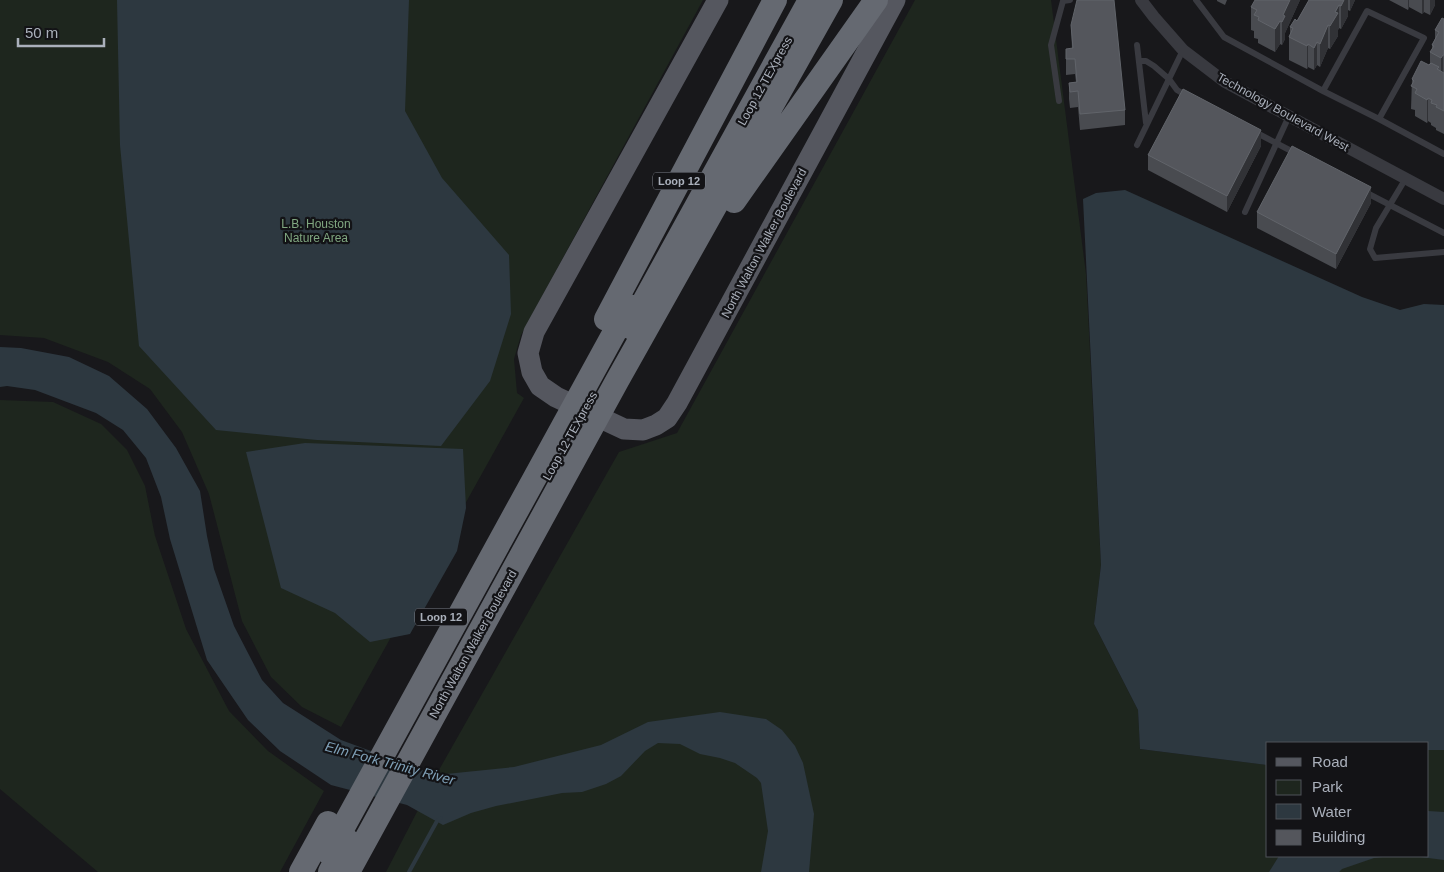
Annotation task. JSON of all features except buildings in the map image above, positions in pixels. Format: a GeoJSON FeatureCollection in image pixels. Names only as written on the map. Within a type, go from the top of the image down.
{"type":"FeatureCollection","features":[{"type":"Feature","properties":{"kind":"highway"},"geometry":{"type":"LineString","coordinates":[[758,33],[766,0]]}},
{"type":"Feature","properties":{"kind":"highway","name":"North Walton Walker Boulevard"},"geometry":{"type":"LineString","coordinates":[[301,872],[402,686],[600,371],[667,294],[832,0]]}},
{"type":"Feature","properties":{"kind":"highway"},"geometry":{"type":"LineString","coordinates":[[667,294],[876,0]]}},
{"type":"Feature","properties":{"kind":"highway","name":"North Walton Walker Boulevard"},"geometry":{"type":"LineString","coordinates":[[348,872],[600,371],[758,33],[795,5]]}},
{"type":"Feature","properties":{"kind":"highway","name":"Loop 12 TEXpress"},"geometry":{"type":"LineString","coordinates":[[330,872],[795,5]]}},
{"type":"Feature","properties":{"kind":"highway","name":"Loop 12 TEXpress"},"geometry":{"type":"LineString","coordinates":[[318,872],[600,371]]}},
{"type":"Feature","properties":{"kind":"main road","name":"North Walton Walker Boulevard"},"geometry":{"type":"LineString","coordinates":[[718,0],[534,332],[528,353],[532,372],[540,386],[556,398],[624,429],[643,430],[656,425],[667,418],[677,403],[895,0]]}},
{"type":"Feature","properties":{"kind":"street","name":"Technology Boulevard West"},"geometry":{"type":"LineString","coordinates":[[1142,0],[1154,17],[1183,50],[1225,82],[1444,199]]}},
{"type":"Feature","properties":{"kind":"lane"},"geometry":{"type":"LineString","coordinates":[[1059,101],[1051,44],[1064,1],[1070,0]]}},
{"type":"Feature","properties":{"kind":"lane"},"geometry":{"type":"LineString","coordinates":[[1196,0],[1224,36],[1323,92],[1379,119],[1444,154]]}},
{"type":"Feature","properties":{"kind":"lane"},"geometry":{"type":"LineString","coordinates":[[1323,92],[1367,11],[1424,38],[1379,119]]}},
{"type":"Feature","properties":{"kind":"lane"},"geometry":{"type":"LineString","coordinates":[[1137,45],[1146,125]]}},
{"type":"Feature","properties":{"kind":"lane"},"geometry":{"type":"LineString","coordinates":[[1137,145],[1183,50]]}},
{"type":"Feature","properties":{"kind":"lane"},"geometry":{"type":"LineString","coordinates":[[1139,61],[1146,61],[1169,79],[1176,90],[1193,99]]}},
{"type":"Feature","properties":{"kind":"lane"},"geometry":{"type":"LineString","coordinates":[[1245,212],[1289,116]]}},
{"type":"Feature","properties":{"kind":"lane"},"geometry":{"type":"LineString","coordinates":[[1252,130],[1303,157]]}},
{"type":"Feature","properties":{"kind":"lane"},"geometry":{"type":"LineString","coordinates":[[1406,178],[1376,228],[1370,249],[1375,258],[1444,252]]}},
{"type":"Feature","properties":{"kind":"lane"},"geometry":{"type":"LineString","coordinates":[[1355,186],[1444,233]]}},
{"type":"Feature","properties":{"kind":"green space","name":"L.B. Houston Nature Area"},"geometry":{"type":"Polygon","coordinates":[[[0,0],[703,0],[521,335],[514,359],[517,393],[524,398],[341,727],[302,707],[271,677],[242,621],[209,494],[182,432],[150,389],[108,362],[44,338],[0,335],[0,0]]]}},
{"type":"Feature","properties":{"kind":"green space"},"geometry":{"type":"Polygon","coordinates":[[[915,0],[1051,0],[1086,274],[1101,565],[1094,624],[1138,710],[1140,749],[1266,765],[1266,857],[1429,857],[1429,750],[1444,750],[1444,872],[386,872],[435,777],[619,452],[677,433],[915,0]]]}},
{"type":"Feature","properties":{"kind":"green space"},"geometry":{"type":"Polygon","coordinates":[[[0,400],[53,402],[101,424],[127,450],[145,486],[155,536],[186,629],[229,711],[268,751],[324,791],[280,872],[98,872],[0,789],[0,400]]]}},
{"type":"Feature","properties":{"kind":"water"},"geometry":{"type":"Polygon","coordinates":[[[117,0],[409,0],[405,111],[442,178],[509,255],[511,314],[490,381],[441,446],[317,440],[216,430],[139,346],[120,145],[117,0]]]}},
{"type":"Feature","properties":{"kind":"water"},"geometry":{"type":"Polygon","coordinates":[[[1125,190],[1362,297],[1400,310],[1424,304],[1444,305],[1444,750],[1429,750],[1429,742],[1266,742],[1266,765],[1140,749],[1138,710],[1094,624],[1101,565],[1083,199],[1096,193],[1125,190]]]}},
{"type":"Feature","properties":{"kind":"water","name":"Elm Fork Trinity River"},"geometry":{"type":"Polygon","coordinates":[[[0,347],[21,348],[69,357],[109,376],[147,409],[176,448],[200,491],[214,569],[234,626],[262,680],[283,703],[341,740],[436,775],[514,767],[601,745],[648,722],[720,712],[766,719],[782,730],[795,746],[803,763],[814,814],[809,872],[761,872],[768,831],[761,783],[757,778],[735,763],[700,754],[680,744],[658,743],[645,751],[621,776],[606,784],[582,792],[562,793],[496,806],[471,813],[443,825],[407,805],[331,785],[280,751],[248,720],[207,660],[170,539],[161,497],[146,458],[123,430],[96,413],[35,390],[7,386],[0,387],[0,347]]]}},
{"type":"Feature","properties":{"kind":"water"},"geometry":{"type":"Polygon","coordinates":[[[305,443],[463,449],[466,508],[457,551],[410,634],[370,642],[335,613],[281,588],[246,452],[305,443]]]}},
{"type":"Feature","properties":{"kind":"water"},"geometry":{"type":"Polygon","coordinates":[[[1429,811],[1444,812],[1444,860],[1421,857],[1429,857],[1429,811]]]}},
{"type":"Feature","properties":{"kind":"water"},"geometry":{"type":"Polygon","coordinates":[[[1278,857],[1383,857],[1374,858],[1342,869],[1339,872],[1269,872],[1278,857]]]}},
{"type":"Feature","properties":{"kind":"waterway"},"geometry":{"type":"LineString","coordinates":[[409,872],[437,821],[441,818]]}}]}
